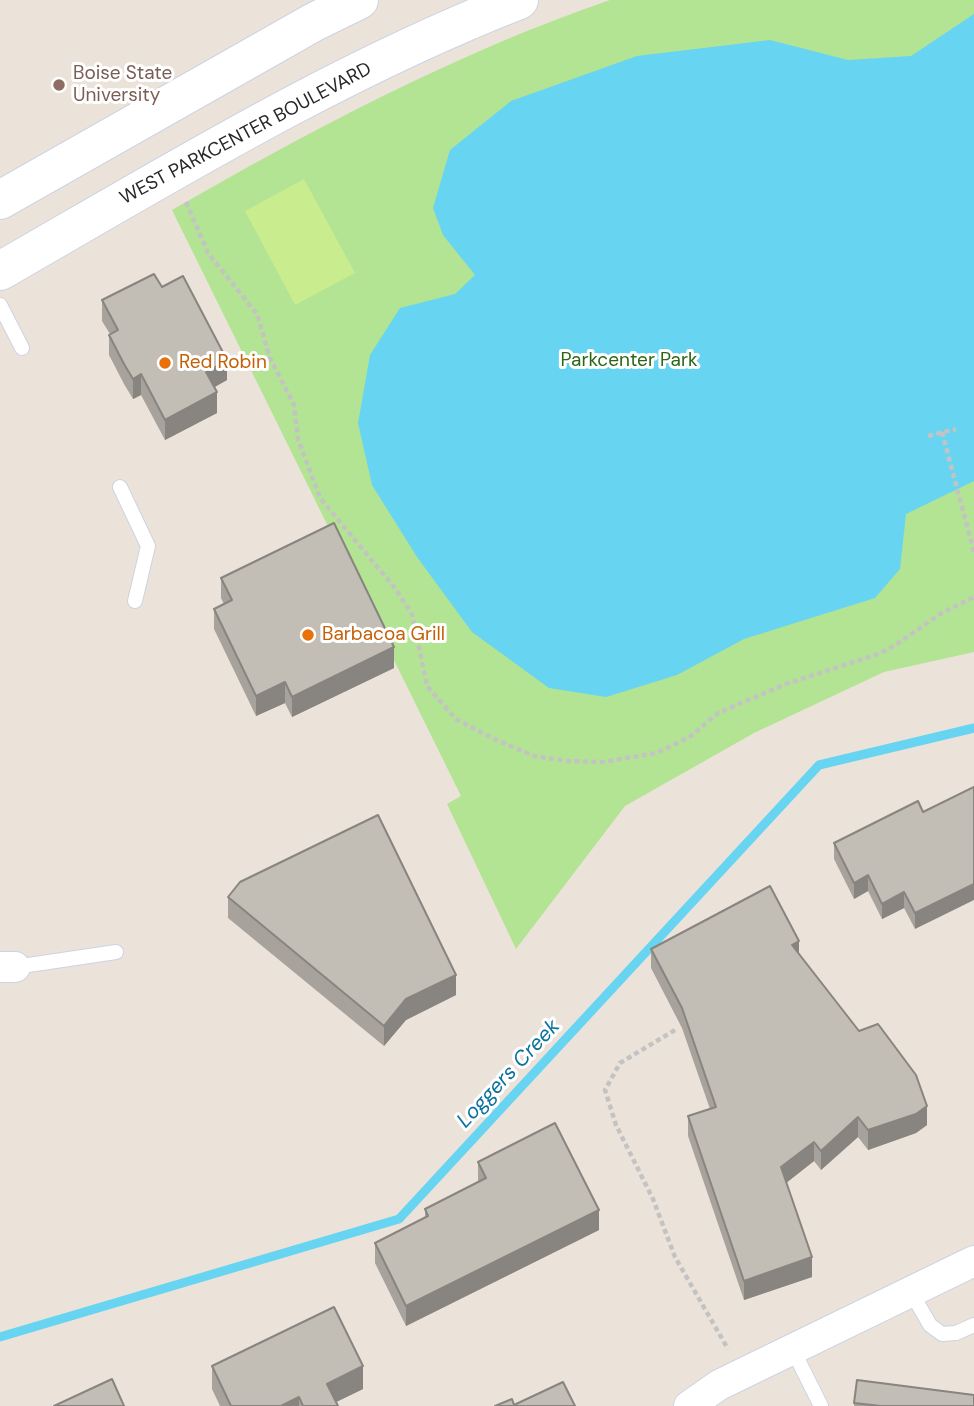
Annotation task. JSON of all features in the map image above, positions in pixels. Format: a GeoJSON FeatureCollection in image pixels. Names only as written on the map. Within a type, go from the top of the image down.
{"type":"FeatureCollection","features":[{"type":"Feature","properties":{"kind":"main road"},"geometry":{"type":"LineString","coordinates":[[0,200],[314,22],[359,0]]}},
{"type":"Feature","properties":{"kind":"main road","name":"WEST PARKCENTER BOULEVARD"},"geometry":{"type":"LineString","coordinates":[[0,271],[264,120],[401,51],[508,4]]}},
{"type":"Feature","properties":{"kind":"street"},"geometry":{"type":"LineString","coordinates":[[689,1406],[719,1385],[974,1261]]}},
{"type":"Feature","properties":{"kind":"lane"},"geometry":{"type":"LineString","coordinates":[[0,304],[22,348]]}},
{"type":"Feature","properties":{"kind":"lane"},"geometry":{"type":"LineString","coordinates":[[120,487],[148,546],[135,601]]}},
{"type":"Feature","properties":{"kind":"lane"},"geometry":{"type":"LineString","coordinates":[[8,967],[116,952]]}},
{"type":"Feature","properties":{"kind":"lane"},"geometry":{"type":"LineString","coordinates":[[911,1292],[930,1325],[942,1334],[956,1333],[974,1325]]}},
{"type":"Feature","properties":{"kind":"lane"},"geometry":{"type":"LineString","coordinates":[[783,1355],[821,1406]]}},
{"type":"Feature","properties":{"kind":"path"},"geometry":{"type":"LineString","coordinates":[[184,198],[208,253],[257,314],[270,358],[294,405],[298,439],[320,498],[407,605],[419,640],[422,671],[435,698],[456,719],[481,733],[534,756],[568,761],[603,762],[657,753],[691,736],[718,713],[786,684],[886,650],[940,614],[974,597]]}},
{"type":"Feature","properties":{"kind":"path"},"geometry":{"type":"LineString","coordinates":[[928,436],[956,429]]}},
{"type":"Feature","properties":{"kind":"path"},"geometry":{"type":"LineString","coordinates":[[942,432],[974,552]]}},
{"type":"Feature","properties":{"kind":"path"},"geometry":{"type":"LineString","coordinates":[[675,1030],[620,1063],[605,1090],[616,1125],[653,1199],[675,1257],[728,1350]]}},
{"type":"Feature","properties":{"kind":"green space","name":"Parkcenter Park"},"geometry":{"type":"Polygon","coordinates":[[[610,0],[974,0],[974,652],[884,672],[754,733],[625,806],[516,949],[447,804],[461,796],[172,210],[278,150],[386,94],[496,44],[610,0]]]}},
{"type":"Feature","properties":{"kind":"green space"},"geometry":{"type":"Polygon","coordinates":[[[304,179],[355,273],[295,305],[245,211],[304,179]]]}},
{"type":"Feature","properties":{"kind":"water","name":"Parkcenter Park"},"geometry":{"type":"Polygon","coordinates":[[[974,14],[974,481],[906,514],[900,569],[875,598],[744,639],[677,675],[606,697],[549,688],[472,632],[417,557],[372,485],[358,423],[370,355],[400,308],[455,294],[475,275],[443,235],[433,208],[450,150],[511,101],[637,56],[770,40],[848,60],[911,56],[974,14]]]}},
{"type":"Feature","properties":{"kind":"building","name":"Red Robin"},"geometry":{"type":"Polygon","coordinates":[[[154,274],[162,287],[183,276],[227,360],[206,372],[217,392],[165,420],[141,374],[133,379],[124,364],[109,335],[118,330],[102,300],[154,274]]]}},
{"type":"Feature","properties":{"kind":"building"},"geometry":{"type":"Polygon","coordinates":[[[334,523],[394,647],[292,697],[285,682],[256,696],[214,609],[232,600],[221,578],[334,523]]]}},
{"type":"Feature","properties":{"kind":"building"},"geometry":{"type":"Polygon","coordinates":[[[974,787],[974,884],[915,913],[904,892],[882,904],[868,875],[854,883],[834,843],[918,801],[923,812],[974,787]]]}},
{"type":"Feature","properties":{"kind":"building"},"geometry":{"type":"Polygon","coordinates":[[[378,815],[456,975],[406,999],[384,1026],[228,897],[240,882],[378,815]]]}},
{"type":"Feature","properties":{"kind":"building"},"geometry":{"type":"Polygon","coordinates":[[[770,886],[799,941],[792,945],[859,1031],[878,1024],[916,1075],[927,1106],[916,1114],[868,1130],[858,1117],[821,1151],[814,1142],[781,1167],[812,1257],[744,1281],[688,1116],[716,1107],[682,1008],[651,949],[770,886]]]}},
{"type":"Feature","properties":{"kind":"building"},"geometry":{"type":"Polygon","coordinates":[[[555,1123],[599,1210],[406,1306],[375,1243],[428,1216],[425,1209],[486,1178],[478,1162],[555,1123]]]}},
{"type":"Feature","properties":{"kind":"building"},"geometry":{"type":"Polygon","coordinates":[[[334,1307],[363,1366],[327,1384],[338,1406],[303,1406],[299,1397],[281,1406],[231,1406],[212,1366],[334,1307]]]}},
{"type":"Feature","properties":{"kind":"building"},"geometry":{"type":"Polygon","coordinates":[[[112,1379],[124,1406],[54,1406],[112,1379]]]}},
{"type":"Feature","properties":{"kind":"building"},"geometry":{"type":"Polygon","coordinates":[[[857,1380],[974,1395],[974,1406],[881,1406],[854,1403],[857,1380]]]}},
{"type":"Feature","properties":{"kind":"building"},"geometry":{"type":"Polygon","coordinates":[[[563,1382],[575,1406],[495,1406],[512,1399],[514,1405],[563,1382]]]}},
{"type":"Feature","properties":{"kind":"waterway","name":"Loggers Creek"},"geometry":{"type":"LineString","coordinates":[[0,1337],[399,1219],[819,765],[974,728]]}},
{"type":"Feature","properties":{"kind":"place","name":"Boise State University"},"geometry":{"type":"Point","coordinates":[59,85]}},
{"type":"Feature","properties":{"kind":"place","name":"Red Robin"},"geometry":{"type":"Point","coordinates":[165,363]}},
{"type":"Feature","properties":{"kind":"place","name":"Barbacoa Grill"},"geometry":{"type":"Point","coordinates":[308,635]}}]}
